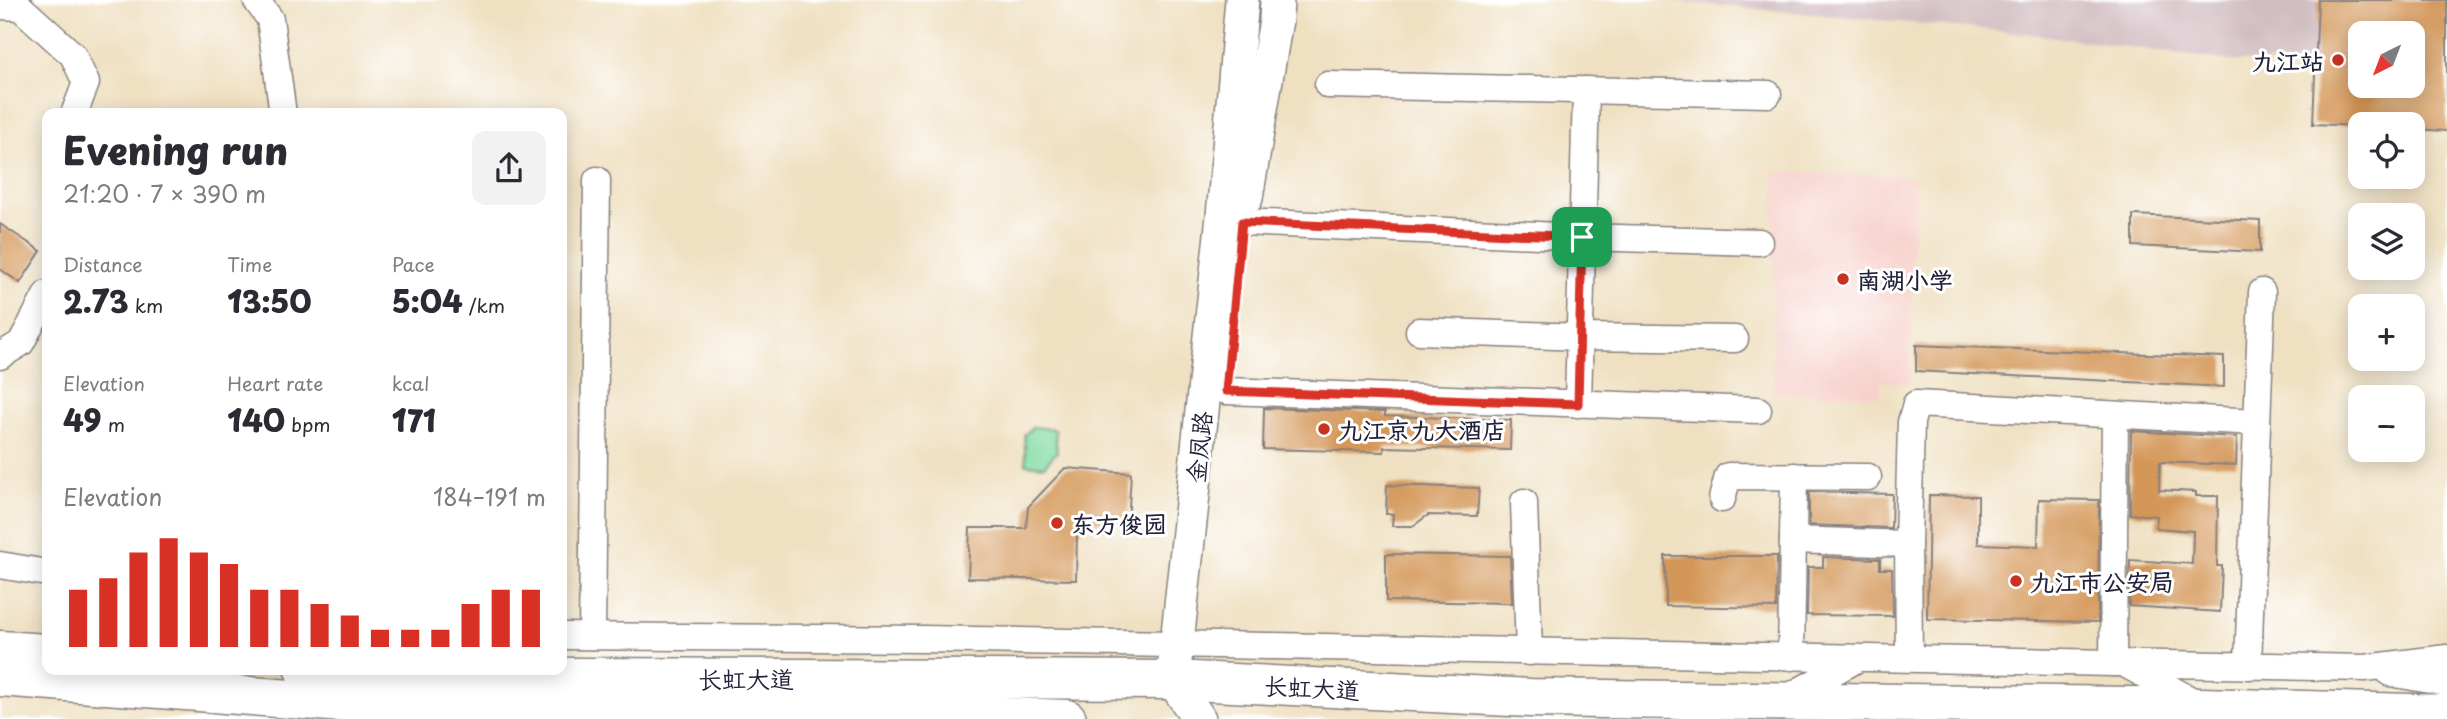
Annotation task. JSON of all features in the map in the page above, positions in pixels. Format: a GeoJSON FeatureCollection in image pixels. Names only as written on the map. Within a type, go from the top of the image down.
{"type":"FeatureCollection","features":[{"type":"Feature","properties":{"kind":"highway"},"geometry":{"type":"LineString","coordinates":[[0,650],[42,653]]}},
{"type":"Feature","properties":{"kind":"highway","name":"长虹大道"},"geometry":{"type":"LineString","coordinates":[[757,702],[1186,663],[1531,698],[1783,700],[2447,713]]}},
{"type":"Feature","properties":{"kind":"highway","name":"长虹大道"},"geometry":{"type":"LineString","coordinates":[[328,675],[391,688]]}},
{"type":"Feature","properties":{"kind":"highway","name":"长虹大道"},"geometry":{"type":"LineString","coordinates":[[0,677],[757,702],[1067,719]]}},
{"type":"Feature","properties":{"kind":"main road","name":"金凤路"},"geometry":{"type":"LineString","coordinates":[[1200,719],[1186,663],[1242,0]]}},
{"type":"Feature","properties":{"kind":"main road","name":"金凤路"},"geometry":{"type":"LineString","coordinates":[[1186,663],[1226,391],[1242,222],[1276,20],[1277,0]]}},
{"type":"Feature","properties":{"kind":"street"},"geometry":{"type":"LineString","coordinates":[[256,0],[270,19],[282,108]]}},
{"type":"Feature","properties":{"kind":"street"},"geometry":{"type":"LineString","coordinates":[[0,6],[20,7],[73,55],[86,83],[76,108]]}},
{"type":"Feature","properties":{"kind":"street"},"geometry":{"type":"LineString","coordinates":[[1328,85],[1768,94]]}},
{"type":"Feature","properties":{"kind":"street"},"geometry":{"type":"LineString","coordinates":[[1578,404],[1586,90]]}},
{"type":"Feature","properties":{"kind":"street"},"geometry":{"type":"LineString","coordinates":[[592,636],[597,180]]}},
{"type":"Feature","properties":{"kind":"street"},"geometry":{"type":"LineString","coordinates":[[1242,222],[1759,242]]}},
{"type":"Feature","properties":{"kind":"street"},"geometry":{"type":"LineString","coordinates":[[2248,666],[2262,292]]}},
{"type":"Feature","properties":{"kind":"street"},"geometry":{"type":"LineString","coordinates":[[0,355],[21,343],[42,303]]}},
{"type":"Feature","properties":{"kind":"street"},"geometry":{"type":"LineString","coordinates":[[1419,331],[1735,339]]}},
{"type":"Feature","properties":{"kind":"street"},"geometry":{"type":"LineString","coordinates":[[1226,391],[1758,411]]}},
{"type":"Feature","properties":{"kind":"street"},"geometry":{"type":"LineString","coordinates":[[1909,659],[1911,422],[1916,404],[2257,422]]}},
{"type":"Feature","properties":{"kind":"street"},"geometry":{"type":"LineString","coordinates":[[2115,415],[2119,663]]}},
{"type":"Feature","properties":{"kind":"street"},"geometry":{"type":"LineString","coordinates":[[1722,499],[1728,476],[1868,477]]}},
{"type":"Feature","properties":{"kind":"street"},"geometry":{"type":"LineString","coordinates":[[1791,657],[1794,476]]}},
{"type":"Feature","properties":{"kind":"street"},"geometry":{"type":"LineString","coordinates":[[1524,502],[1529,652]]}},
{"type":"Feature","properties":{"kind":"street"},"geometry":{"type":"LineString","coordinates":[[1793,540],[1908,544]]}},
{"type":"Feature","properties":{"kind":"street"},"geometry":{"type":"LineString","coordinates":[[0,565],[42,572]]}},
{"type":"Feature","properties":{"kind":"street"},"geometry":{"type":"LineString","coordinates":[[567,636],[821,639],[1186,663],[1529,652],[2365,668],[2447,658]]}},
{"type":"Feature","properties":{"kind":"street"},"geometry":{"type":"LineString","coordinates":[[757,702],[821,639]]}},
{"type":"Feature","properties":{"kind":"street"},"geometry":{"type":"LineString","coordinates":[[1783,700],[1858,658]]}},
{"type":"Feature","properties":{"kind":"street"},"geometry":{"type":"LineString","coordinates":[[2119,663],[2202,707]]}},
{"type":"Feature","properties":{"kind":"street"},"geometry":{"type":"LineString","coordinates":[[2365,668],[2447,683]]}},
{"type":"Feature","properties":{"kind":"street"},"geometry":{"type":"LineString","coordinates":[[391,688],[435,719]]}},
{"type":"Feature","properties":{"kind":"shaded area","name":"九江站"},"geometry":{"type":"Polygon","coordinates":[[[1660,0],[2447,0],[2425,21],[2348,21],[2348,66],[2230,61],[2033,34],[1660,0]]]}},
{"type":"Feature","properties":{"kind":"shaded area","name":"南湖小学"},"geometry":{"type":"Polygon","coordinates":[[[1774,171],[1915,177],[1909,383],[1880,382],[1880,396],[1773,393],[1774,171]]]}},
{"type":"Feature","properties":{"kind":"green space"},"geometry":{"type":"Polygon","coordinates":[[[1033,427],[1055,429],[1057,452],[1044,466],[1026,464],[1024,435],[1033,427]]]}},
{"type":"Feature","properties":{"kind":"building","name":"九江站"},"geometry":{"type":"Polygon","coordinates":[[[2318,0],[2447,0],[2447,131],[2425,130],[2425,112],[2348,112],[2348,125],[2313,124],[2318,0]]]}},
{"type":"Feature","properties":{"kind":"building"},"geometry":{"type":"Polygon","coordinates":[[[2133,215],[2260,221],[2260,252],[2133,246],[2133,215]]]}},
{"type":"Feature","properties":{"kind":"building"},"geometry":{"type":"Polygon","coordinates":[[[0,224],[41,251],[20,283],[0,269],[0,224]]]}},
{"type":"Feature","properties":{"kind":"building"},"geometry":{"type":"Polygon","coordinates":[[[1916,345],[2224,357],[2224,387],[1916,371],[1916,345]]]}},
{"type":"Feature","properties":{"kind":"building"},"geometry":{"type":"Polygon","coordinates":[[[1264,408],[1385,412],[1385,416],[1511,420],[1510,450],[1384,447],[1384,452],[1263,449],[1264,408]]]}},
{"type":"Feature","properties":{"kind":"building"},"geometry":{"type":"Polygon","coordinates":[[[2131,431],[2237,437],[2236,465],[2160,462],[2159,490],[2196,492],[2196,496],[2218,496],[2217,566],[2222,566],[2220,612],[2129,606],[2130,560],[2192,564],[2193,531],[2156,528],[2157,516],[2130,514],[2131,431]]]}},
{"type":"Feature","properties":{"kind":"building","name":"东方俊园"},"geometry":{"type":"Polygon","coordinates":[[[1065,468],[1131,473],[1128,524],[1090,521],[1077,535],[1076,580],[968,578],[970,528],[1026,528],[1028,507],[1065,468]]]}},
{"type":"Feature","properties":{"kind":"building"},"geometry":{"type":"Polygon","coordinates":[[[1387,485],[1479,488],[1477,516],[1428,515],[1413,526],[1392,526],[1393,514],[1386,514],[1387,485]]]}},
{"type":"Feature","properties":{"kind":"building"},"geometry":{"type":"Polygon","coordinates":[[[1809,492],[1892,494],[1891,528],[1809,525],[1809,492]]]}},
{"type":"Feature","properties":{"kind":"building","name":"九江市公安局"},"geometry":{"type":"Polygon","coordinates":[[[1929,495],[1978,496],[1978,544],[2038,546],[2039,499],[2099,500],[2098,622],[1927,619],[1929,495]]]}},
{"type":"Feature","properties":{"kind":"building"},"geometry":{"type":"Polygon","coordinates":[[[1386,554],[1510,556],[1512,603],[1386,601],[1386,554]]]}},
{"type":"Feature","properties":{"kind":"building"},"geometry":{"type":"Polygon","coordinates":[[[1665,556],[1777,556],[1776,608],[1666,606],[1665,556]]]}},
{"type":"Feature","properties":{"kind":"building"},"geometry":{"type":"Polygon","coordinates":[[[1823,557],[1880,559],[1880,569],[1892,569],[1893,616],[1807,615],[1808,567],[1823,567],[1823,557]]]}},
{"type":"Feature","properties":{"kind":"place","name":"九江站"},"geometry":{"type":"Point","coordinates":[2338,60]}},
{"type":"Feature","properties":{"kind":"place","name":"南湖小学"},"geometry":{"type":"Point","coordinates":[1843,279]}},
{"type":"Feature","properties":{"kind":"place","name":"九江京九大酒店"},"geometry":{"type":"Point","coordinates":[1324,429]}},
{"type":"Feature","properties":{"kind":"place","name":"东方俊园"},"geometry":{"type":"Point","coordinates":[1057,523]}},
{"type":"Feature","properties":{"kind":"place","name":"九江市公安局"},"geometry":{"type":"Point","coordinates":[2016,581]}},
{"type":"Feature","properties":{"kind":"route"},"geometry":{"type":"LineString","coordinates":[[1242,222],[1582,237],[1578,404],[1226,391],[1242,222]]}}]}
